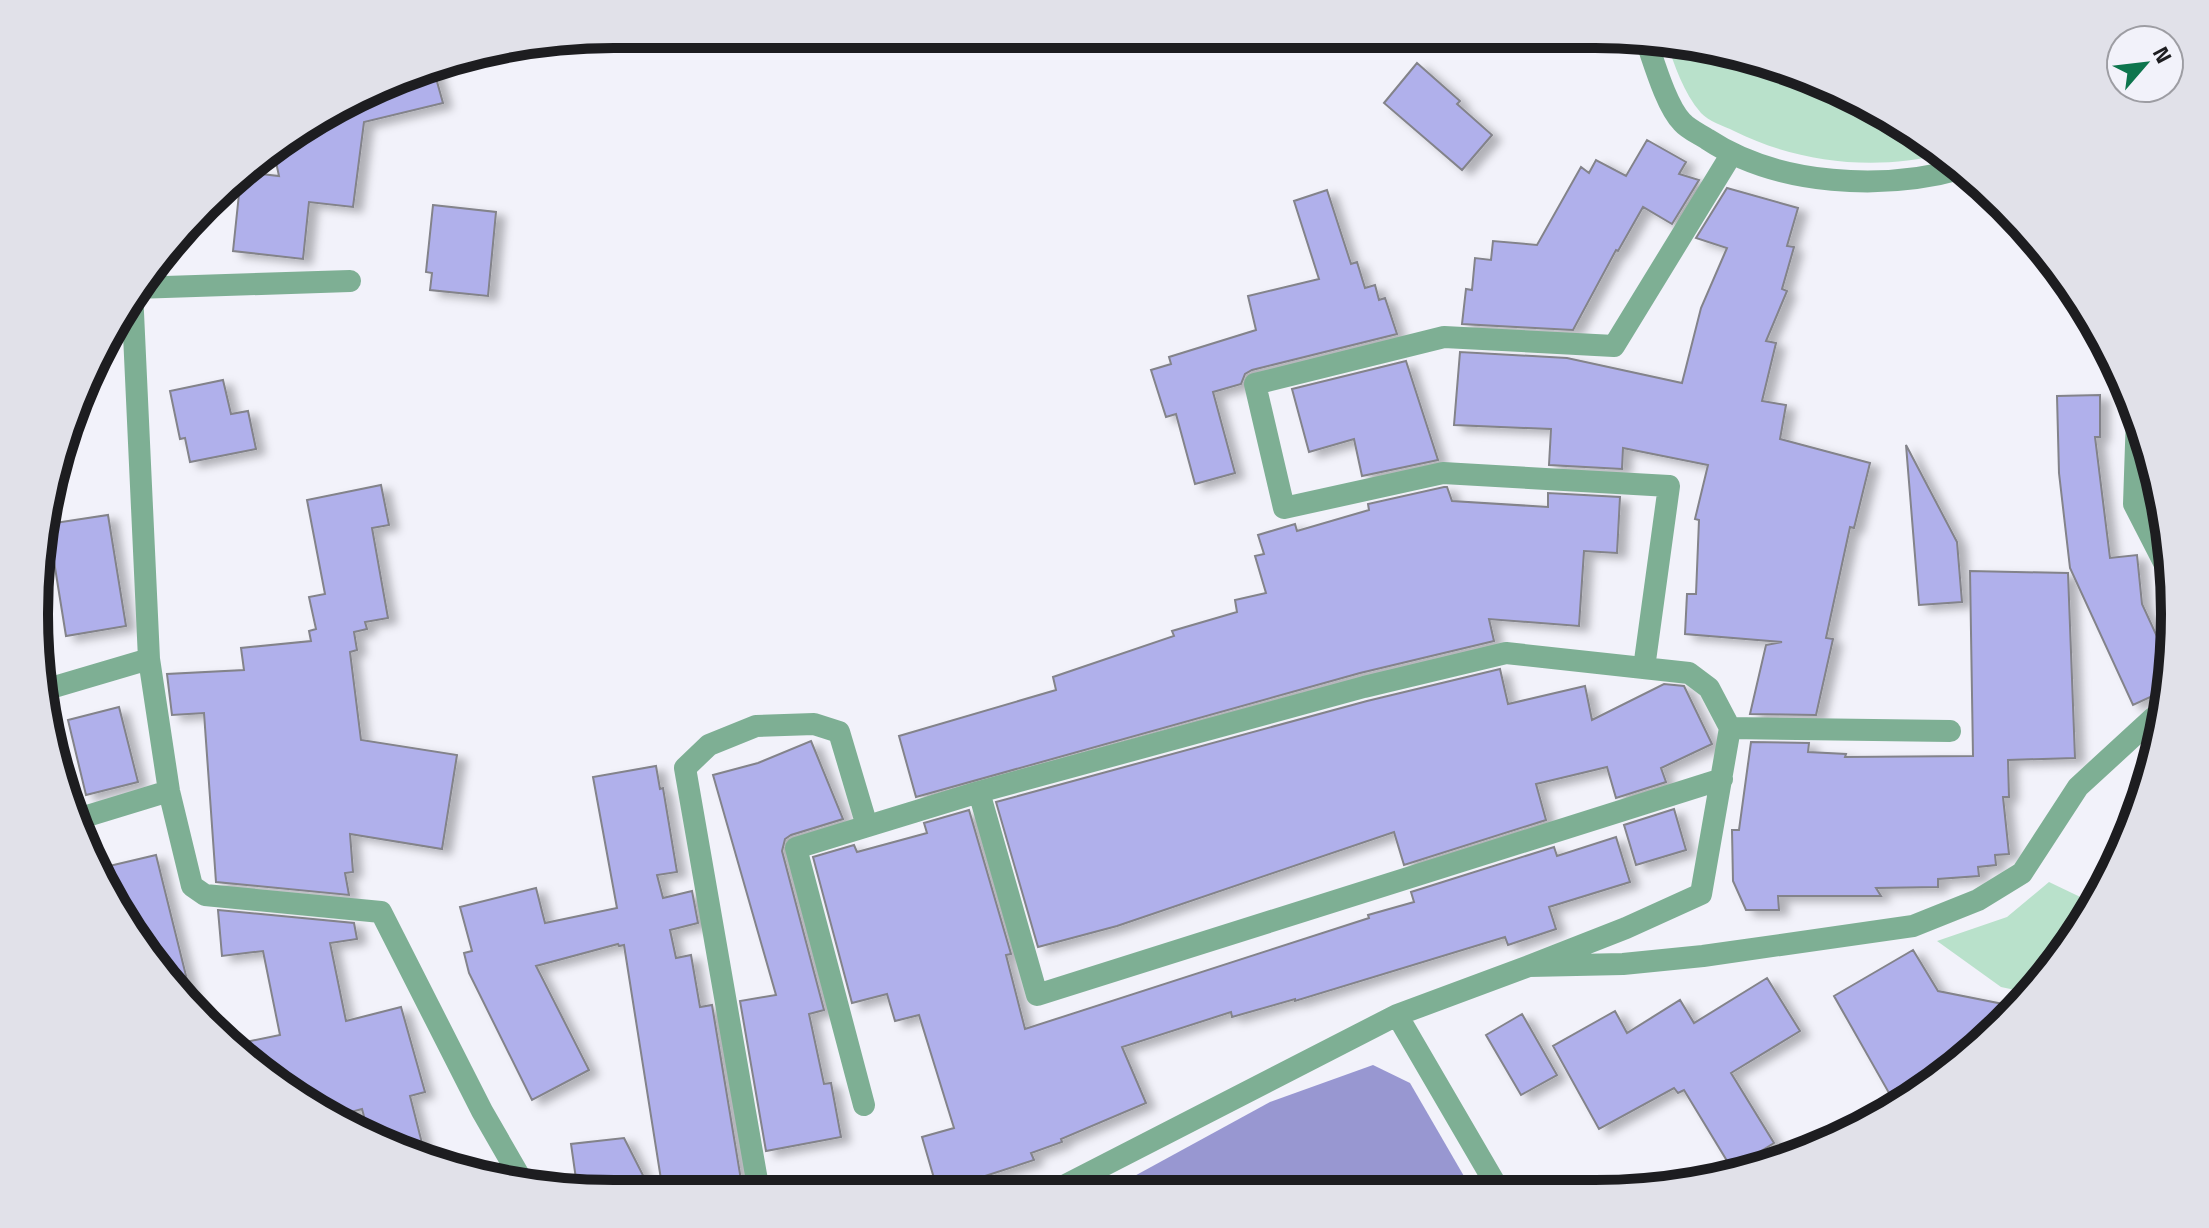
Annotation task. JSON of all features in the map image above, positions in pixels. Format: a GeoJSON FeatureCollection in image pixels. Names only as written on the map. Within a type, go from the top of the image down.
{"type":"FeatureCollection","features":[{"type":"Feature","properties":{"kind":"street"},"geometry":{"type":"LineString","coordinates":[[1650,51],[1681,122],[1731,155],[1817,179],[1867,182],[1913,179],[1948,171]]}},
{"type":"Feature","properties":{"kind":"street"},"geometry":{"type":"LineString","coordinates":[[1644,668],[1669,486],[1443,473],[1284,508],[1255,384],[1444,337],[1614,346],[1731,155]]}},
{"type":"Feature","properties":{"kind":"street"},"geometry":{"type":"LineString","coordinates":[[151,289],[350,281]]}},
{"type":"Feature","properties":{"kind":"street"},"geometry":{"type":"LineString","coordinates":[[135,313],[149,659],[169,791],[192,886],[205,895],[381,912],[482,1111],[517,1171]]}},
{"type":"Feature","properties":{"kind":"street"},"geometry":{"type":"LineString","coordinates":[[2136,448],[2134,504],[2157,549]]}},
{"type":"Feature","properties":{"kind":"street"},"geometry":{"type":"LineString","coordinates":[[864,1105],[796,848],[979,792],[1364,687],[1506,653],[1689,673],[1709,688],[1730,728],[1701,894],[1626,928],[1397,1015],[1075,1180]]}},
{"type":"Feature","properties":{"kind":"street"},"geometry":{"type":"LineString","coordinates":[[53,687],[149,659]]}},
{"type":"Feature","properties":{"kind":"street"},"geometry":{"type":"LineString","coordinates":[[1529,966],[1623,964],[1703,956],[1913,926],[1978,900],[2022,873],[2078,787],[2151,720]]}},
{"type":"Feature","properties":{"kind":"street"},"geometry":{"type":"LineString","coordinates":[[757,1180],[685,768],[709,745],[756,726],[814,724],[839,732],[867,826]]}},
{"type":"Feature","properties":{"kind":"street"},"geometry":{"type":"LineString","coordinates":[[1730,728],[1950,731]]}},
{"type":"Feature","properties":{"kind":"street"},"geometry":{"type":"LineString","coordinates":[[979,792],[1037,995],[1722,779]]}},
{"type":"Feature","properties":{"kind":"street"},"geometry":{"type":"LineString","coordinates":[[86,816],[169,791]]}},
{"type":"Feature","properties":{"kind":"street"},"geometry":{"type":"LineString","coordinates":[[1397,1015],[1493,1180]]}},
{"type":"Feature","properties":{"kind":"green space"},"geometry":{"type":"Polygon","coordinates":[[[1670,53],[1741,67],[1777,78],[1845,106],[1929,157],[1891,162],[1837,161],[1810,157],[1759,142],[1701,113],[1684,88],[1670,53]]]}},
{"type":"Feature","properties":{"kind":"green space"},"geometry":{"type":"Polygon","coordinates":[[[2049,882],[2084,899],[2044,959],[2018,991],[2001,987],[1937,941],[2007,917],[2049,882]]]}},
{"type":"Feature","properties":{"kind":"water"},"geometry":{"type":"Polygon","coordinates":[[[1373,1065],[1410,1083],[1466,1180],[1127,1180],[1270,1102],[1373,1065]]]}},
{"type":"Feature","properties":{"kind":"building"},"geometry":{"type":"Polygon","coordinates":[[[1417,63],[1492,135],[1462,170],[1384,103],[1417,63]]]}},
{"type":"Feature","properties":{"kind":"building"},"geometry":{"type":"Polygon","coordinates":[[[436,77],[443,103],[364,122],[353,207],[309,202],[303,259],[233,251],[239,189],[258,174],[279,176],[276,160],[300,143],[364,106],[436,77]]]}},
{"type":"Feature","properties":{"kind":"building"},"geometry":{"type":"Polygon","coordinates":[[[1647,140],[1686,162],[1679,174],[1699,180],[1672,224],[1643,207],[1573,330],[1462,324],[1466,289],[1472,290],[1475,258],[1491,260],[1493,241],[1537,245],[1581,167],[1589,173],[1596,160],[1626,176],[1647,140]]]}},
{"type":"Feature","properties":{"kind":"building"},"geometry":{"type":"Polygon","coordinates":[[[1727,188],[1798,208],[1787,246],[1794,247],[1782,289],[1787,291],[1766,341],[1776,343],[1762,401],[1786,405],[1780,439],[1870,463],[1854,528],[1850,527],[1826,638],[1833,639],[1816,715],[1750,714],[1766,645],[1782,642],[1685,634],[1687,594],[1696,594],[1699,520],[1695,519],[1708,465],[1623,448],[1622,469],[1549,465],[1551,429],[1454,425],[1460,352],[1567,358],[1682,383],[1701,308],[1727,248],[1696,238],[1727,188]]]}},
{"type":"Feature","properties":{"kind":"building"},"geometry":{"type":"Polygon","coordinates":[[[1327,190],[1351,264],[1357,262],[1365,288],[1375,285],[1379,300],[1385,298],[1397,334],[1252,370],[1245,374],[1241,384],[1213,392],[1235,473],[1195,484],[1176,414],[1166,417],[1151,370],[1171,364],[1169,357],[1256,330],[1248,296],[1319,279],[1294,201],[1327,190]]]}},
{"type":"Feature","properties":{"kind":"building"},"geometry":{"type":"Polygon","coordinates":[[[433,205],[496,212],[488,296],[430,290],[432,273],[426,272],[433,205]]]}},
{"type":"Feature","properties":{"kind":"building"},"geometry":{"type":"Polygon","coordinates":[[[1406,361],[1438,460],[1362,476],[1354,439],[1309,452],[1292,389],[1406,361]]]}},
{"type":"Feature","properties":{"kind":"building"},"geometry":{"type":"Polygon","coordinates":[[[223,380],[231,414],[248,411],[256,449],[190,462],[185,438],[180,439],[170,391],[223,380]]]}},
{"type":"Feature","properties":{"kind":"building"},"geometry":{"type":"Polygon","coordinates":[[[2100,395],[2100,437],[2095,437],[2110,558],[2137,555],[2142,604],[2160,644],[2155,695],[2133,705],[2070,568],[2059,473],[2057,396],[2100,395]]]}},
{"type":"Feature","properties":{"kind":"building"},"geometry":{"type":"Polygon","coordinates":[[[1906,445],[1957,542],[1962,602],[1919,605],[1906,445]]]}},
{"type":"Feature","properties":{"kind":"building"},"geometry":{"type":"Polygon","coordinates":[[[381,485],[389,525],[372,528],[388,618],[365,622],[367,629],[354,632],[357,650],[350,652],[361,740],[457,755],[442,849],[350,834],[353,872],[345,873],[349,895],[216,882],[204,713],[172,715],[167,674],[244,670],[241,648],[311,641],[309,631],[316,629],[309,597],[325,594],[307,500],[381,485]]]}},
{"type":"Feature","properties":{"kind":"building"},"geometry":{"type":"Polygon","coordinates":[[[1447,487],[1452,501],[1548,507],[1548,493],[1620,497],[1617,553],[1584,551],[1579,626],[1489,619],[1494,641],[1360,673],[916,797],[899,736],[1056,690],[1053,677],[1174,636],[1172,631],[1237,612],[1235,600],[1266,593],[1255,556],[1264,554],[1258,535],[1295,524],[1297,531],[1369,510],[1368,504],[1447,487]]]}},
{"type":"Feature","properties":{"kind":"building"},"geometry":{"type":"Polygon","coordinates":[[[108,515],[126,626],[66,636],[52,549],[56,523],[108,515]]]}},
{"type":"Feature","properties":{"kind":"building"},"geometry":{"type":"Polygon","coordinates":[[[1970,571],[2068,573],[2075,758],[2008,760],[2009,797],[2003,797],[2009,854],[1995,855],[1996,865],[1978,867],[1979,876],[1938,879],[1938,887],[1876,888],[1881,896],[1778,896],[1779,910],[1746,910],[1733,881],[1732,830],[1739,830],[1751,742],[1809,743],[1808,752],[1846,754],[1845,757],[1973,756],[1970,571]]]}},
{"type":"Feature","properties":{"kind":"building"},"geometry":{"type":"Polygon","coordinates":[[[1500,669],[1508,704],[1585,686],[1592,720],[1664,684],[1684,686],[1712,744],[1661,768],[1666,782],[1616,798],[1607,767],[1536,784],[1546,820],[1404,865],[1394,832],[1117,926],[1038,947],[996,802],[1367,701],[1500,669]]]}},
{"type":"Feature","properties":{"kind":"building"},"geometry":{"type":"Polygon","coordinates":[[[119,707],[138,782],[86,795],[68,720],[119,707]]]}},
{"type":"Feature","properties":{"kind":"building"},"geometry":{"type":"Polygon","coordinates":[[[811,741],[843,819],[791,835],[785,839],[782,851],[824,1010],[809,1014],[824,1084],[831,1083],[841,1137],[766,1151],[740,1001],[776,995],[713,775],[758,763],[811,741]]]}},
{"type":"Feature","properties":{"kind":"building"},"geometry":{"type":"Polygon","coordinates":[[[656,766],[660,789],[663,788],[677,872],[657,875],[663,898],[692,891],[698,923],[670,930],[676,958],[691,955],[700,1007],[712,1005],[741,1180],[661,1180],[624,945],[536,966],[589,1070],[532,1100],[469,973],[464,953],[472,951],[460,907],[536,888],[545,923],[617,908],[593,777],[656,766]]]}},
{"type":"Feature","properties":{"kind":"building"},"geometry":{"type":"Polygon","coordinates":[[[1674,809],[1686,850],[1636,865],[1624,825],[1674,809]]]}},
{"type":"Feature","properties":{"kind":"building"},"geometry":{"type":"Polygon","coordinates":[[[969,810],[1011,954],[1006,955],[1025,1029],[1369,918],[1368,915],[1414,902],[1411,892],[1554,847],[1557,856],[1616,837],[1630,882],[1549,907],[1556,929],[1508,945],[1505,937],[1295,1001],[1232,1017],[1231,1012],[1122,1047],[1146,1103],[1031,1153],[1034,1160],[973,1180],[935,1180],[922,1137],[954,1128],[919,1015],[895,1021],[887,994],[852,1003],[813,857],[854,845],[857,852],[927,833],[924,823],[969,810]]]}},
{"type":"Feature","properties":{"kind":"building"},"geometry":{"type":"Polygon","coordinates":[[[156,855],[189,988],[143,928],[107,866],[156,855]]]}},
{"type":"Feature","properties":{"kind":"building"},"geometry":{"type":"Polygon","coordinates":[[[218,910],[354,923],[357,939],[330,943],[346,1021],[401,1007],[425,1092],[410,1096],[423,1147],[366,1123],[362,1109],[347,1113],[331,1104],[244,1042],[280,1035],[263,951],[222,956],[218,910]]]}},
{"type":"Feature","properties":{"kind":"building"},"geometry":{"type":"Polygon","coordinates":[[[1913,950],[1938,991],[2004,1004],[1940,1063],[1889,1093],[1834,996],[1913,950]]]}},
{"type":"Feature","properties":{"kind":"building"},"geometry":{"type":"Polygon","coordinates":[[[1767,978],[1800,1031],[1731,1073],[1774,1143],[1749,1159],[1729,1164],[1684,1090],[1678,1093],[1674,1088],[1599,1129],[1553,1046],[1615,1011],[1627,1033],[1680,1000],[1694,1023],[1767,978]]]}},
{"type":"Feature","properties":{"kind":"building"},"geometry":{"type":"Polygon","coordinates":[[[1522,1014],[1557,1075],[1521,1095],[1486,1035],[1522,1014]]]}},
{"type":"Feature","properties":{"kind":"building"},"geometry":{"type":"Polygon","coordinates":[[[624,1138],[645,1180],[576,1179],[571,1144],[624,1138]]]}}]}
